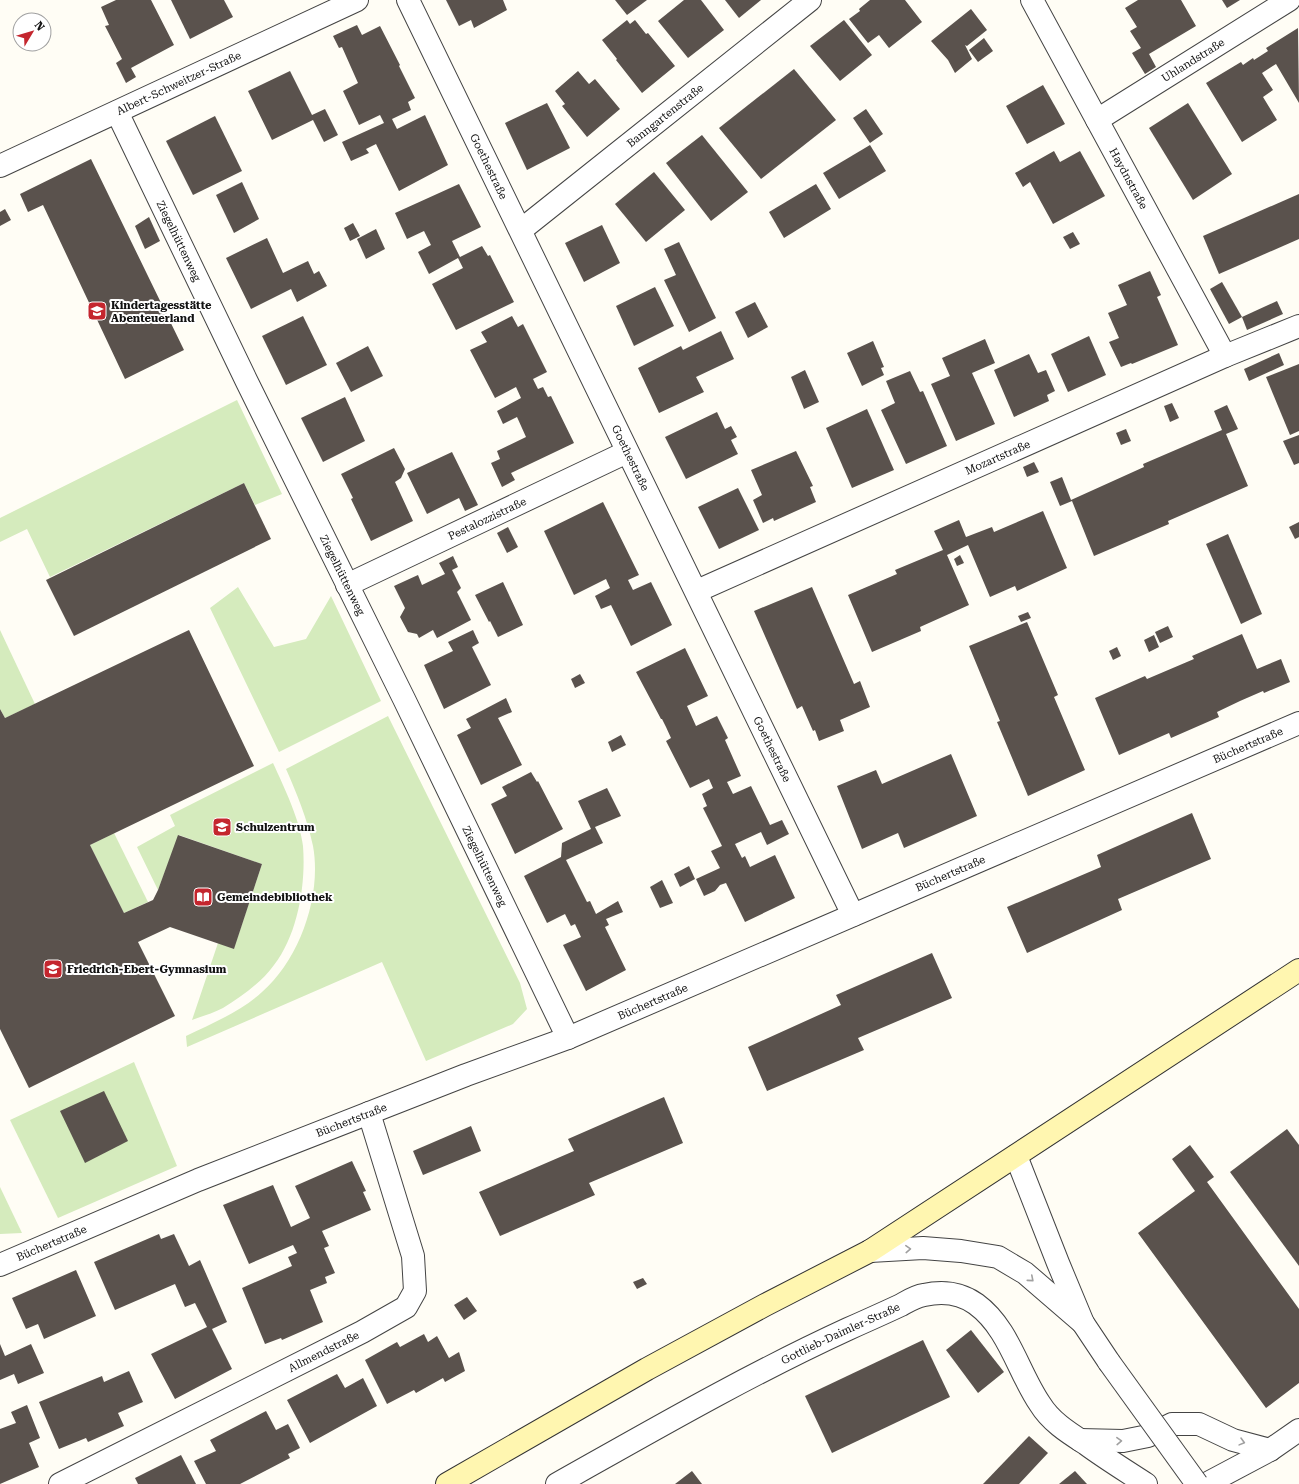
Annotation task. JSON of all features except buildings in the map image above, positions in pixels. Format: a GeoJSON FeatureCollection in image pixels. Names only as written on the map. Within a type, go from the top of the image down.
{"type":"FeatureCollection","features":[{"type":"Feature","properties":{"kind":"main road"},"geometry":{"type":"LineString","coordinates":[[447,1484],[647,1370],[765,1305],[870,1251],[1299,970]]}},
{"type":"Feature","properties":{"kind":"street","name":"Albert-Schweitzer-Straße"},"geometry":{"type":"LineString","coordinates":[[0,166],[357,0]]}},
{"type":"Feature","properties":{"kind":"street","name":"Goethestraße"},"geometry":{"type":"LineString","coordinates":[[408,0],[853,914]]}},
{"type":"Feature","properties":{"kind":"street","name":"Banngartenstraße"},"geometry":{"type":"LineString","coordinates":[[521,230],[810,0]]}},
{"type":"Feature","properties":{"kind":"street","name":"Haydnstraße"},"geometry":{"type":"LineString","coordinates":[[1032,0],[1225,356]]}},
{"type":"Feature","properties":{"kind":"street","name":"Uhlandstraße"},"geometry":{"type":"LineString","coordinates":[[1097,120],[1288,0]]}},
{"type":"Feature","properties":{"kind":"street","name":"Ziegelhüttenweg"},"geometry":{"type":"LineString","coordinates":[[118,112],[246,382],[347,585],[568,1038]]}},
{"type":"Feature","properties":{"kind":"street","name":"Mozartstraße"},"geometry":{"type":"LineString","coordinates":[[697,591],[1225,356],[1299,326]]}},
{"type":"Feature","properties":{"kind":"street","name":"Pestalozzistraße"},"geometry":{"type":"LineString","coordinates":[[347,585],[627,452]]}},
{"type":"Feature","properties":{"kind":"street","name":"Büchertstraße"},"geometry":{"type":"LineString","coordinates":[[0,1265],[198,1180],[466,1075],[568,1038],[1299,723]]}},
{"type":"Feature","properties":{"kind":"street","name":"Allmendstraße"},"geometry":{"type":"LineString","coordinates":[[60,1484],[355,1336],[406,1307],[415,1291],[413,1256],[369,1114]]}},
{"type":"Feature","properties":{"kind":"street"},"geometry":{"type":"LineString","coordinates":[[1016,1156],[1083,1323],[1109,1362],[1197,1484]]}},
{"type":"Feature","properties":{"kind":"street"},"geometry":{"type":"LineString","coordinates":[[870,1251],[923,1248],[961,1251],[998,1257],[1024,1272],[1083,1323]]}},
{"type":"Feature","properties":{"kind":"street","name":"Gottlieb-Daimler-Straße"},"geometry":{"type":"LineString","coordinates":[[558,1484],[704,1402],[829,1338],[923,1295],[941,1292],[959,1294],[976,1304],[988,1314],[1002,1333],[1040,1405],[1050,1418],[1117,1466],[1146,1484]]}},
{"type":"Feature","properties":{"kind":"street"},"geometry":{"type":"LineString","coordinates":[[1080,1440],[1123,1441],[1148,1436],[1172,1424],[1199,1424],[1233,1440],[1270,1450]]}},
{"type":"Feature","properties":{"kind":"street"},"geometry":{"type":"LineString","coordinates":[[1206,1484],[1270,1450],[1299,1430]]}},
{"type":"Feature","properties":{"kind":"green space"},"geometry":{"type":"Polygon","coordinates":[[[237,400],[282,494],[255,505],[244,483],[50,577],[27,529],[0,542],[0,518],[237,400]]]}},
{"type":"Feature","properties":{"kind":"green space"},"geometry":{"type":"Polygon","coordinates":[[[238,587],[274,647],[306,639],[331,596],[381,701],[279,752],[210,608],[238,587]]]}},
{"type":"Feature","properties":{"kind":"green space"},"geometry":{"type":"Polygon","coordinates":[[[0,630],[35,704],[5,718],[0,709],[0,630]]]}},
{"type":"Feature","properties":{"kind":"green space"},"geometry":{"type":"Polygon","coordinates":[[[388,716],[520,983],[527,1009],[513,1024],[426,1061],[382,962],[187,1047],[186,1036],[226,1017],[262,992],[287,962],[305,925],[311,905],[314,885],[315,865],[313,846],[301,806],[286,769],[388,716]]]}},
{"type":"Feature","properties":{"kind":"green space"},"geometry":{"type":"Polygon","coordinates":[[[273,763],[287,793],[299,825],[303,846],[303,876],[299,908],[295,924],[282,953],[269,972],[244,994],[223,1008],[192,1020],[218,943],[234,948],[262,864],[179,835],[158,890],[137,847],[175,826],[170,815],[273,763]]]}},
{"type":"Feature","properties":{"kind":"green space"},"geometry":{"type":"Polygon","coordinates":[[[114,833],[148,902],[124,913],[90,845],[114,833]]]}},
{"type":"Feature","properties":{"kind":"green space"},"geometry":{"type":"Polygon","coordinates":[[[134,1062],[177,1166],[58,1218],[10,1120],[134,1062]]]}},
{"type":"Feature","properties":{"kind":"green space"},"geometry":{"type":"Polygon","coordinates":[[[0,1187],[22,1233],[0,1234],[0,1187]]]}},
{"type":"Feature","properties":{"kind":"place","name":"Kindertagesstätte Abenteuerland"},"geometry":{"type":"Point","coordinates":[97,311]}},
{"type":"Feature","properties":{"kind":"place","name":"Schulzentrum"},"geometry":{"type":"Point","coordinates":[222,827]}},
{"type":"Feature","properties":{"kind":"place","name":"Gemeindebibliothek"},"geometry":{"type":"Point","coordinates":[203,897]}},
{"type":"Feature","properties":{"kind":"place","name":"Friedrich-Ebert-Gymnasium"},"geometry":{"type":"Point","coordinates":[53,969]}}]}
